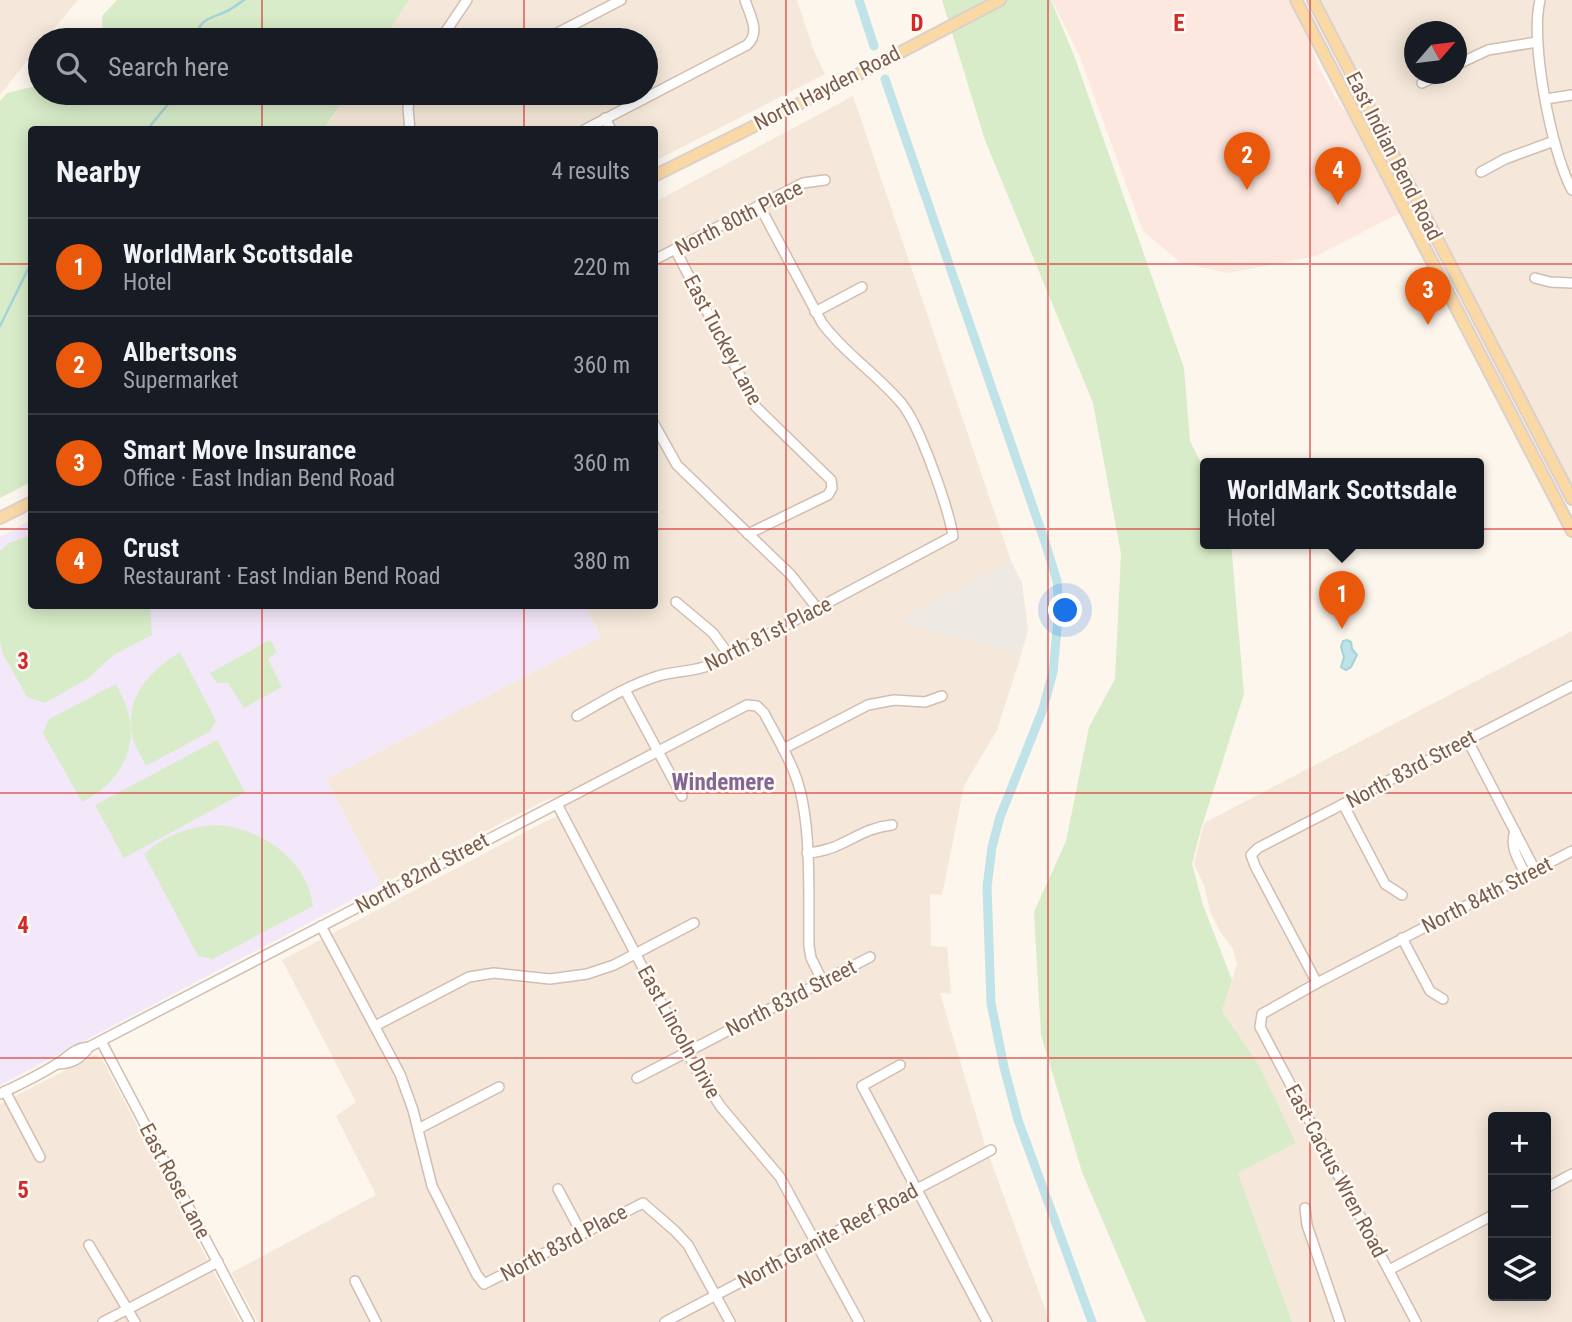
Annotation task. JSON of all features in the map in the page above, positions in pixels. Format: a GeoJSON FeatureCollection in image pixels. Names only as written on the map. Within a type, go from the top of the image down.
{"type":"FeatureCollection","features":[{"type":"Feature","properties":{"kind":"main road","name":"North Hayden Road"},"geometry":{"type":"LineString","coordinates":[[658,174],[1000,0]]}},
{"type":"Feature","properties":{"kind":"main road","name":"East Indian Bend Road"},"geometry":{"type":"LineString","coordinates":[[1296,0],[1572,531]]}},
{"type":"Feature","properties":{"kind":"main road","name":"East Indian Bend Road"},"geometry":{"type":"LineString","coordinates":[[1313,0],[1572,499]]}},
{"type":"Feature","properties":{"kind":"main road"},"geometry":{"type":"LineString","coordinates":[[0,518],[28,504]]}},
{"type":"Feature","properties":{"kind":"street"},"geometry":{"type":"LineString","coordinates":[[448,28],[467,0]]}},
{"type":"Feature","properties":{"kind":"street"},"geometry":{"type":"LineString","coordinates":[[567,28],[621,0]]}},
{"type":"Feature","properties":{"kind":"street"},"geometry":{"type":"LineString","coordinates":[[658,91],[747,45],[754,38],[755,32],[745,0]]}},
{"type":"Feature","properties":{"kind":"street"},"geometry":{"type":"LineString","coordinates":[[1539,0],[1537,42],[1546,99],[1554,141],[1572,190]]}},
{"type":"Feature","properties":{"kind":"street"},"geometry":{"type":"LineString","coordinates":[[1467,60],[1488,50],[1537,42]]}},
{"type":"Feature","properties":{"kind":"street"},"geometry":{"type":"LineString","coordinates":[[1546,99],[1572,96]]}},
{"type":"Feature","properties":{"kind":"street"},"geometry":{"type":"LineString","coordinates":[[409,105],[410,126]]}},
{"type":"Feature","properties":{"kind":"street"},"geometry":{"type":"LineString","coordinates":[[591,126],[630,105]]}},
{"type":"Feature","properties":{"kind":"street"},"geometry":{"type":"LineString","coordinates":[[605,118],[609,126]]}},
{"type":"Feature","properties":{"kind":"street"},"geometry":{"type":"LineString","coordinates":[[1481,172],[1513,155],[1554,141]]}},
{"type":"Feature","properties":{"kind":"street","name":"North 80th Place"},"geometry":{"type":"LineString","coordinates":[[658,258],[803,183],[825,180]]}},
{"type":"Feature","properties":{"kind":"street"},"geometry":{"type":"LineString","coordinates":[[759,205],[815,312],[862,287]]}},
{"type":"Feature","properties":{"kind":"street","name":"East Tuckey Lane"},"geometry":{"type":"LineString","coordinates":[[675,250],[756,407],[831,480],[832,488],[828,495],[748,534]]}},
{"type":"Feature","properties":{"kind":"street"},"geometry":{"type":"LineString","coordinates":[[1535,278],[1572,283]]}},
{"type":"Feature","properties":{"kind":"street","name":"North 81st Place"},"geometry":{"type":"LineString","coordinates":[[577,716],[659,675],[698,671],[953,536],[913,421],[892,394],[831,336],[815,312]]}},
{"type":"Feature","properties":{"kind":"street"},"geometry":{"type":"LineString","coordinates":[[658,431],[677,465],[797,581],[817,608]]}},
{"type":"Feature","properties":{"kind":"street"},"geometry":{"type":"LineString","coordinates":[[676,602],[713,633],[729,655]]}},
{"type":"Feature","properties":{"kind":"street","name":"North 83rd Street"},"geometry":{"type":"LineString","coordinates":[[1317,983],[1251,855],[1258,848],[1467,739],[1571,689]]}},
{"type":"Feature","properties":{"kind":"street"},"geometry":{"type":"LineString","coordinates":[[625,690],[681,796]]}},
{"type":"Feature","properties":{"kind":"street"},"geometry":{"type":"LineString","coordinates":[[823,982],[811,958],[809,946],[803,801],[795,773],[783,749],[867,705],[894,699],[925,702],[942,696]]}},
{"type":"Feature","properties":{"kind":"street","name":"North 82nd Street"},"geometry":{"type":"LineString","coordinates":[[3,1093],[58,1063],[67,1054],[101,1041],[747,705],[757,706],[764,713],[783,749]]}},
{"type":"Feature","properties":{"kind":"street"},"geometry":{"type":"LineString","coordinates":[[1467,739],[1515,831],[1530,872]]}},
{"type":"Feature","properties":{"kind":"street","name":"East Lincoln Drive"},"geometry":{"type":"LineString","coordinates":[[557,804],[706,1086],[780,1177],[859,1322]]}},
{"type":"Feature","properties":{"kind":"street"},"geometry":{"type":"LineString","coordinates":[[1343,804],[1385,884],[1402,895]]}},
{"type":"Feature","properties":{"kind":"street"},"geometry":{"type":"LineString","coordinates":[[807,853],[829,850],[870,828],[892,825]]}},
{"type":"Feature","properties":{"kind":"street","name":"North 84th Street"},"geometry":{"type":"LineString","coordinates":[[1402,938],[1572,851]]}},
{"type":"Feature","properties":{"kind":"street"},"geometry":{"type":"LineString","coordinates":[[375,1026],[469,977],[509,973],[541,979],[569,978],[614,965],[694,923]]}},
{"type":"Feature","properties":{"kind":"street"},"geometry":{"type":"LineString","coordinates":[[321,926],[406,1087],[418,1129],[499,1087]]}},
{"type":"Feature","properties":{"kind":"street"},"geometry":{"type":"LineString","coordinates":[[1317,983],[1402,938],[1430,991],[1443,999]]}},
{"type":"Feature","properties":{"kind":"street","name":"North 83rd Street"},"geometry":{"type":"LineString","coordinates":[[637,1078],[870,957]]}},
{"type":"Feature","properties":{"kind":"street","name":"East Cactus Wren Road"},"geometry":{"type":"LineString","coordinates":[[1317,983],[1262,1014],[1260,1027],[1416,1322]]}},
{"type":"Feature","properties":{"kind":"street","name":"East Rose Lane"},"geometry":{"type":"LineString","coordinates":[[101,1041],[249,1322]]}},
{"type":"Feature","properties":{"kind":"street"},"geometry":{"type":"LineString","coordinates":[[900,1065],[862,1086],[987,1322]]}},
{"type":"Feature","properties":{"kind":"street"},"geometry":{"type":"LineString","coordinates":[[3,1093],[40,1157]]}},
{"type":"Feature","properties":{"kind":"street","name":"North 83rd Place"},"geometry":{"type":"LineString","coordinates":[[418,1129],[432,1186],[484,1284],[643,1203],[688,1245],[716,1295]]}},
{"type":"Feature","properties":{"kind":"street","name":"North Granite Reef Road"},"geometry":{"type":"LineString","coordinates":[[665,1322],[991,1150]]}},
{"type":"Feature","properties":{"kind":"street"},"geometry":{"type":"LineString","coordinates":[[1551,1185],[1572,1174]]}},
{"type":"Feature","properties":{"kind":"street"},"geometry":{"type":"LineString","coordinates":[[558,1189],[582,1234]]}},
{"type":"Feature","properties":{"kind":"street"},"geometry":{"type":"LineString","coordinates":[[1305,1208],[1307,1225],[1340,1322]]}},
{"type":"Feature","properties":{"kind":"street"},"geometry":{"type":"LineString","coordinates":[[1389,1270],[1488,1219]]}},
{"type":"Feature","properties":{"kind":"street"},"geometry":{"type":"LineString","coordinates":[[89,1245],[135,1322]]}},
{"type":"Feature","properties":{"kind":"street"},"geometry":{"type":"LineString","coordinates":[[103,1322],[218,1262]]}},
{"type":"Feature","properties":{"kind":"street"},"geometry":{"type":"LineString","coordinates":[[355,1281],[376,1322]]}},
{"type":"Feature","properties":{"kind":"street"},"geometry":{"type":"LineString","coordinates":[[716,1295],[730,1322]]}},
{"type":"Feature","properties":{"kind":"shaded area"},"geometry":{"type":"Polygon","coordinates":[[[0,0],[78,0],[54,28],[28,28],[28,59],[0,95],[0,0]]]}},
{"type":"Feature","properties":{"kind":"shaded area"},"geometry":{"type":"Polygon","coordinates":[[[409,0],[797,0],[814,51],[825,74],[658,159],[658,126],[327,126],[340,105],[658,105],[658,28],[391,28],[409,0]]]}},
{"type":"Feature","properties":{"kind":"shaded area"},"geometry":{"type":"Polygon","coordinates":[[[1052,0],[1290,0],[1307,32],[1317,63],[1335,97],[1353,122],[1400,213],[1316,256],[1228,273],[1181,263],[1143,231],[1080,57],[1052,0]]]}},
{"type":"Feature","properties":{"kind":"shaded area"},"geometry":{"type":"Polygon","coordinates":[[[1319,0],[1572,0],[1572,486],[1319,0]]]}},
{"type":"Feature","properties":{"kind":"shaded area"},"geometry":{"type":"Polygon","coordinates":[[[853,96],[1011,561],[905,617],[908,624],[1021,655],[997,730],[964,786],[942,895],[930,894],[931,946],[947,947],[951,994],[940,993],[985,1145],[1050,1322],[258,1322],[231,1273],[376,1195],[336,1116],[356,1102],[282,960],[548,820],[570,811],[552,798],[544,801],[381,885],[326,779],[601,637],[587,609],[658,609],[658,200],[853,96]]]}},
{"type":"Feature","properties":{"kind":"shaded area"},"geometry":{"type":"Polygon","coordinates":[[[28,522],[28,609],[587,609],[601,637],[326,779],[381,885],[0,1085],[0,537],[28,522]]]}},
{"type":"Feature","properties":{"kind":"shaded area"},"geometry":{"type":"Polygon","coordinates":[[[1011,561],[1022,583],[1028,630],[1021,655],[908,624],[904,617],[1011,561]]]}},
{"type":"Feature","properties":{"kind":"shaded area"},"geometry":{"type":"Polygon","coordinates":[[[1572,631],[1572,1322],[1292,1322],[1238,1173],[1296,1143],[1222,1011],[1237,964],[1233,949],[1211,914],[1204,885],[1194,864],[1204,823],[1572,631]]]}},
{"type":"Feature","properties":{"kind":"shaded area"},"geometry":{"type":"Polygon","coordinates":[[[95,1055],[103,1061],[240,1322],[0,1322],[0,1104],[95,1055]]]}},
{"type":"Feature","properties":{"kind":"green space"},"geometry":{"type":"Polygon","coordinates":[[[117,0],[409,0],[391,28],[102,28],[102,16],[117,0]]]}},
{"type":"Feature","properties":{"kind":"green space"},"geometry":{"type":"Polygon","coordinates":[[[942,0],[1051,0],[1075,58],[1184,368],[1190,441],[1200,461],[1200,549],[1232,549],[1244,694],[1192,864],[1203,905],[1232,980],[1222,1011],[1260,1067],[1296,1143],[1238,1173],[1292,1322],[1146,1322],[1082,1172],[1041,1035],[1034,912],[1066,841],[1089,727],[1115,679],[1121,554],[1093,403],[985,140],[942,0]]]}},
{"type":"Feature","properties":{"kind":"green space"},"geometry":{"type":"Polygon","coordinates":[[[28,88],[28,105],[340,105],[326,126],[28,126],[28,484],[0,498],[0,101],[7,93],[28,88]]]}},
{"type":"Feature","properties":{"kind":"green space"},"geometry":{"type":"Polygon","coordinates":[[[28,536],[28,609],[150,609],[152,635],[112,656],[89,678],[45,703],[27,697],[3,654],[0,641],[0,551],[9,543],[28,536]]]}},
{"type":"Feature","properties":{"kind":"green space"},"geometry":{"type":"Polygon","coordinates":[[[270,640],[277,652],[268,659],[282,687],[244,708],[228,683],[217,683],[210,673],[270,640]]]}},
{"type":"Feature","properties":{"kind":"green space"},"geometry":{"type":"Polygon","coordinates":[[[180,652],[216,721],[209,732],[146,766],[132,735],[132,708],[150,676],[180,652]]]}},
{"type":"Feature","properties":{"kind":"green space"},"geometry":{"type":"Polygon","coordinates":[[[116,684],[129,716],[131,730],[127,756],[113,778],[94,796],[82,802],[43,733],[49,719],[116,684]]]}},
{"type":"Feature","properties":{"kind":"green space"},"geometry":{"type":"Polygon","coordinates":[[[217,740],[245,792],[124,858],[95,805],[217,740]]]}},
{"type":"Feature","properties":{"kind":"green space"},"geometry":{"type":"Polygon","coordinates":[[[218,825],[251,833],[280,849],[302,874],[313,906],[213,959],[198,956],[144,854],[178,833],[218,825]]]}},
{"type":"Feature","properties":{"kind":"water"},"geometry":{"type":"Polygon","coordinates":[[[1343,641],[1351,642],[1357,655],[1351,667],[1346,670],[1341,667],[1344,657],[1341,647],[1343,641]]]}},
{"type":"Feature","properties":{"kind":"waterway"},"geometry":{"type":"LineString","coordinates":[[199,28],[205,21],[244,0]]}},
{"type":"Feature","properties":{"kind":"waterway"},"geometry":{"type":"LineString","coordinates":[[859,0],[874,46]]}},
{"type":"Feature","properties":{"kind":"waterway"},"geometry":{"type":"LineString","coordinates":[[885,79],[1057,581],[1059,609],[1053,672],[1043,709],[1000,817],[992,847],[987,887],[991,1003],[1018,1120],[1092,1322]]}},
{"type":"Feature","properties":{"kind":"waterway"},"geometry":{"type":"LineString","coordinates":[[150,126],[167,105]]}},
{"type":"Feature","properties":{"kind":"waterway"},"geometry":{"type":"LineString","coordinates":[[0,326],[28,269]]}},
{"type":"Feature","properties":{"kind":"place","name":"Albertsons"},"geometry":{"type":"Point","coordinates":[1247,190]}},
{"type":"Feature","properties":{"kind":"place","name":"Crust"},"geometry":{"type":"Point","coordinates":[1338,205]}},
{"type":"Feature","properties":{"kind":"place","name":"Smart Move Insurance"},"geometry":{"type":"Point","coordinates":[1428,325]}},
{"type":"Feature","properties":{"kind":"place","name":"WorldMark Scottsdale"},"geometry":{"type":"Point","coordinates":[1342,629]}},
{"type":"Feature","properties":{"kind":"district","name":"Windemere"},"geometry":{"type":"Point","coordinates":[723,782]}}]}
